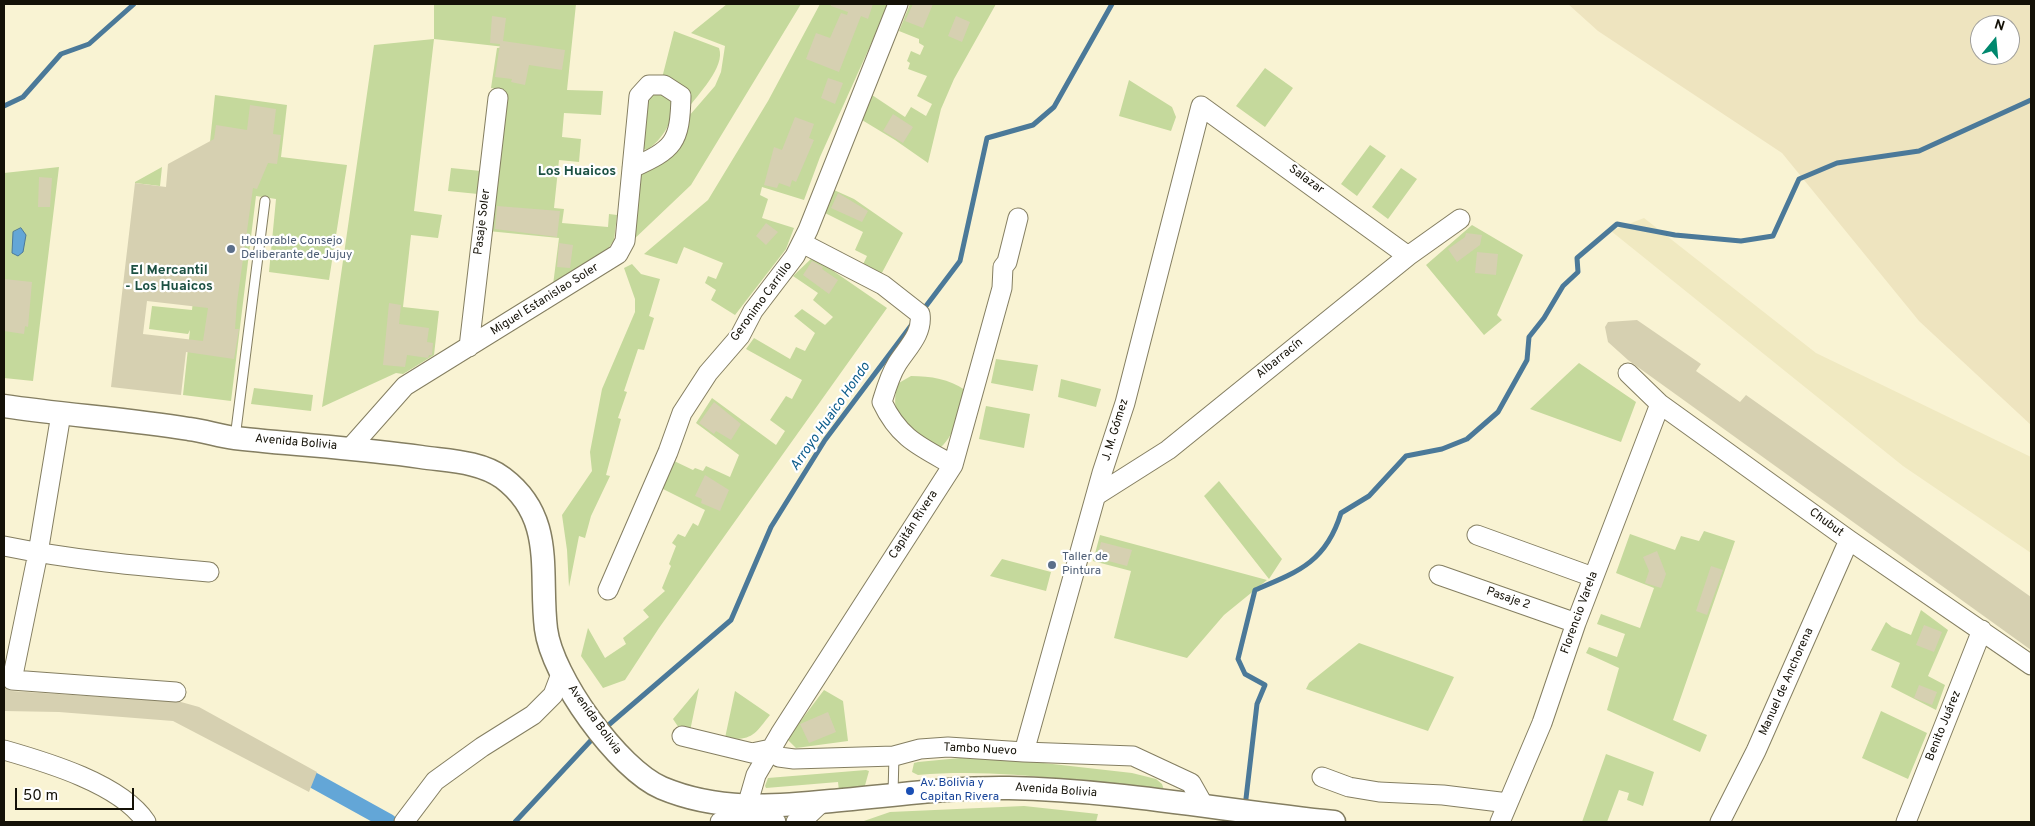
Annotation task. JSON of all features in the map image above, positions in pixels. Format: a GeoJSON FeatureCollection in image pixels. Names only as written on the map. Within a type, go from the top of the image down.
{"type":"FeatureCollection","features":[{"type":"Feature","properties":{"kind":"street","name":"Geronimo Carrillo"},"geometry":{"type":"LineString","coordinates":[[608,590],[668,452],[682,413],[708,373],[740,336],[753,311],[795,256],[802,243],[898,4]]}},
{"type":"Feature","properties":{"kind":"street","name":"Miguel Estanislao Soler"},"geometry":{"type":"LineString","coordinates":[[351,447],[405,386],[618,254],[624,241],[639,96],[649,85],[664,85],[681,96],[680,122],[674,139],[662,154],[632,168]]}},
{"type":"Feature","properties":{"kind":"street","name":"Pasaje Soler"},"geometry":{"type":"LineString","coordinates":[[469,347],[498,98]]}},
{"type":"Feature","properties":{"kind":"street","name":"Salazar"},"geometry":{"type":"LineString","coordinates":[[1201,106],[1408,256]]}},
{"type":"Feature","properties":{"kind":"street","name":"J. M. Gómez"},"geometry":{"type":"LineString","coordinates":[[1024,752],[1125,403],[1201,106]]}},
{"type":"Feature","properties":{"kind":"street","name":"Capitán Rivera"},"geometry":{"type":"LineString","coordinates":[[747,806],[756,775],[771,749],[953,465],[1002,288],[1002,267],[1007,262],[1018,218]]}},
{"type":"Feature","properties":{"kind":"street","name":"Albarracín"},"geometry":{"type":"LineString","coordinates":[[1097,495],[1168,450],[1408,256],[1460,218]]}},
{"type":"Feature","properties":{"kind":"street"},"geometry":{"type":"LineString","coordinates":[[802,243],[883,286],[920,314],[921,323],[916,336],[897,364],[882,402],[889,418],[909,441],[953,465]]}},
{"type":"Feature","properties":{"kind":"street","name":"Chubut"},"geometry":{"type":"LineString","coordinates":[[1628,373],[1660,404],[1850,540],[2031,665]]}},
{"type":"Feature","properties":{"kind":"street","name":"Florencio Varela"},"geometry":{"type":"LineString","coordinates":[[1500,822],[1542,723],[1593,577],[1660,404]]}},
{"type":"Feature","properties":{"kind":"street","name":"Avenida Bolivia"},"geometry":{"type":"LineString","coordinates":[[4,406],[192,429],[235,438],[351,447],[471,465],[496,473],[515,489],[531,511],[538,530],[544,558],[546,632],[561,674],[577,700],[628,766],[646,780],[685,796],[708,803],[747,806],[822,802],[963,789],[1031,788],[1334,822]]}},
{"type":"Feature","properties":{"kind":"street"},"geometry":{"type":"LineString","coordinates":[[61,414],[38,553],[8,680],[176,692]]}},
{"type":"Feature","properties":{"kind":"street"},"geometry":{"type":"LineString","coordinates":[[1477,535],[1593,577]]}},
{"type":"Feature","properties":{"kind":"street","name":"Manuel de Anchorena"},"geometry":{"type":"LineString","coordinates":[[1720,822],[1756,752],[1850,540]]}},
{"type":"Feature","properties":{"kind":"street"},"geometry":{"type":"LineString","coordinates":[[4,546],[38,553],[138,566],[210,572]]}},
{"type":"Feature","properties":{"kind":"street","name":"Pasaje 2"},"geometry":{"type":"LineString","coordinates":[[1439,575],[1576,623]]}},
{"type":"Feature","properties":{"kind":"street","name":"Benito Juárez"},"geometry":{"type":"LineString","coordinates":[[1906,822],[1982,630]]}},
{"type":"Feature","properties":{"kind":"street"},"geometry":{"type":"LineString","coordinates":[[404,822],[435,781],[482,747],[533,715],[553,695],[561,674]]}},
{"type":"Feature","properties":{"kind":"street","name":"Tambo Nuevo"},"geometry":{"type":"LineString","coordinates":[[682,736],[752,752],[771,749],[778,757],[794,759],[894,756],[920,749],[948,747],[1133,756],[1191,783],[1204,806]]}},
{"type":"Feature","properties":{"kind":"street"},"geometry":{"type":"LineString","coordinates":[[4,750],[46,762],[82,777],[111,792],[140,813],[146,822]]}},
{"type":"Feature","properties":{"kind":"street"},"geometry":{"type":"LineString","coordinates":[[1322,777],[1349,787],[1379,792],[1444,795],[1508,803]]}},
{"type":"Feature","properties":{"kind":"street"},"geometry":{"type":"LineString","coordinates":[[796,822],[802,821],[822,802]]}},
{"type":"Feature","properties":{"kind":"street"},"geometry":{"type":"LineString","coordinates":[[720,822],[776,822]]}},
{"type":"Feature","properties":{"kind":"lane"},"geometry":{"type":"LineString","coordinates":[[235,438],[265,201]]}},
{"type":"Feature","properties":{"kind":"lane"},"geometry":{"type":"LineString","coordinates":[[893,796],[894,756]]}},
{"type":"Feature","properties":{"kind":"shaded area"},"geometry":{"type":"Polygon","coordinates":[[[1644,218],[1816,353],[2031,457],[2031,553],[1903,466],[1611,231],[1644,218]]]}},
{"type":"Feature","properties":{"kind":"green space"},"geometry":{"type":"Polygon","coordinates":[[[434,4],[576,4],[567,90],[603,91],[601,115],[564,113],[562,137],[581,139],[579,162],[559,160],[554,208],[564,209],[562,223],[608,227],[609,214],[617,215],[614,240],[608,249],[553,285],[559,238],[488,231],[505,90],[491,88],[497,48],[505,47],[434,39],[434,4]]]}},
{"type":"Feature","properties":{"kind":"green space"},"geometry":{"type":"Polygon","coordinates":[[[727,4],[801,4],[691,185],[630,243],[636,177],[715,86],[721,72],[725,46],[691,33],[727,4]]]}},
{"type":"Feature","properties":{"kind":"green space"},"geometry":{"type":"Polygon","coordinates":[[[820,4],[889,4],[820,157],[804,200],[762,187],[760,195],[768,199],[762,218],[794,228],[786,249],[735,315],[711,300],[716,290],[705,283],[708,276],[716,279],[723,263],[684,247],[677,264],[644,254],[708,200],[768,101],[820,4]]]}},
{"type":"Feature","properties":{"kind":"green space"},"geometry":{"type":"Polygon","coordinates":[[[910,4],[996,4],[954,79],[941,109],[928,163],[862,120],[872,95],[905,117],[911,107],[926,116],[932,104],[917,96],[927,76],[908,69],[910,63],[907,61],[911,51],[920,55],[924,46],[919,43],[919,39],[899,31],[910,4]]]}},
{"type":"Feature","properties":{"kind":"green space"},"geometry":{"type":"Polygon","coordinates":[[[674,31],[719,48],[720,56],[715,72],[687,110],[662,78],[674,31]]]}},
{"type":"Feature","properties":{"kind":"green space"},"geometry":{"type":"Polygon","coordinates":[[[434,39],[414,211],[442,215],[438,238],[411,235],[403,307],[439,311],[434,355],[403,374],[396,373],[322,407],[374,45],[434,39]]]}},
{"type":"Feature","properties":{"kind":"green space"},"geometry":{"type":"Polygon","coordinates":[[[1265,68],[1293,88],[1265,127],[1236,106],[1265,68]]]}},
{"type":"Feature","properties":{"kind":"green space"},"geometry":{"type":"Polygon","coordinates":[[[1129,80],[1172,107],[1176,117],[1171,131],[1119,116],[1129,80]]]}},
{"type":"Feature","properties":{"kind":"green space"},"geometry":{"type":"Polygon","coordinates":[[[654,89],[672,101],[673,108],[670,122],[663,135],[647,150],[640,148],[646,97],[654,89]]]}},
{"type":"Feature","properties":{"kind":"green space"},"geometry":{"type":"Polygon","coordinates":[[[215,95],[287,105],[281,157],[347,165],[329,280],[269,272],[276,199],[256,196],[231,401],[183,395],[190,330],[188,334],[149,329],[152,306],[192,310],[215,95]]]}},
{"type":"Feature","properties":{"kind":"green space"},"geometry":{"type":"Polygon","coordinates":[[[1370,145],[1386,156],[1357,196],[1341,184],[1370,145]]]}},
{"type":"Feature","properties":{"kind":"green space"},"geometry":{"type":"Polygon","coordinates":[[[59,167],[33,381],[4,378],[4,173],[59,167]]]}},
{"type":"Feature","properties":{"kind":"green space"},"geometry":{"type":"Polygon","coordinates":[[[162,167],[160,186],[135,183],[135,182],[162,167]]]}},
{"type":"Feature","properties":{"kind":"green space"},"geometry":{"type":"Polygon","coordinates":[[[451,168],[481,171],[478,194],[448,191],[451,168]]]}},
{"type":"Feature","properties":{"kind":"green space"},"geometry":{"type":"Polygon","coordinates":[[[1401,168],[1417,179],[1388,219],[1372,207],[1401,168]]]}},
{"type":"Feature","properties":{"kind":"green space"},"geometry":{"type":"Polygon","coordinates":[[[834,190],[854,199],[903,233],[875,286],[857,277],[867,256],[855,250],[863,232],[825,213],[834,190]]]}},
{"type":"Feature","properties":{"kind":"green space"},"geometry":{"type":"Polygon","coordinates":[[[1472,225],[1523,255],[1497,315],[1502,320],[1484,335],[1426,265],[1472,225]]]}},
{"type":"Feature","properties":{"kind":"green space"},"geometry":{"type":"Polygon","coordinates":[[[813,257],[887,308],[659,628],[625,680],[603,688],[581,656],[588,628],[605,658],[626,644],[623,638],[649,617],[643,610],[665,591],[662,588],[671,566],[669,564],[676,546],[672,543],[678,534],[685,537],[693,523],[698,526],[705,510],[659,487],[672,460],[693,470],[695,468],[703,471],[706,466],[730,477],[739,455],[696,423],[712,398],[776,445],[785,431],[770,420],[786,396],[792,399],[802,380],[746,349],[754,338],[790,359],[796,347],[805,351],[815,333],[794,316],[802,309],[825,325],[833,317],[813,300],[818,293],[793,276],[813,257]]]}},
{"type":"Feature","properties":{"kind":"green space"},"geometry":{"type":"Polygon","coordinates":[[[632,264],[641,274],[660,279],[649,316],[654,318],[644,350],[638,349],[624,391],[627,392],[618,418],[621,419],[606,475],[610,476],[591,516],[585,538],[579,536],[569,587],[567,550],[562,515],[592,471],[590,452],[602,389],[635,312],[635,299],[624,268],[632,264]]]}},
{"type":"Feature","properties":{"kind":"green space"},"geometry":{"type":"Polygon","coordinates":[[[996,359],[1038,365],[1033,391],[991,383],[996,359]]]}},
{"type":"Feature","properties":{"kind":"green space"},"geometry":{"type":"Polygon","coordinates":[[[1579,363],[1636,402],[1621,442],[1530,409],[1579,363]]]}},
{"type":"Feature","properties":{"kind":"green space"},"geometry":{"type":"Polygon","coordinates":[[[911,376],[940,379],[953,383],[965,390],[954,428],[941,447],[927,442],[913,433],[898,415],[895,402],[897,384],[911,376]]]}},
{"type":"Feature","properties":{"kind":"green space"},"geometry":{"type":"Polygon","coordinates":[[[1061,379],[1101,389],[1096,407],[1058,397],[1061,379]]]}},
{"type":"Feature","properties":{"kind":"green space"},"geometry":{"type":"Polygon","coordinates":[[[254,388],[313,395],[311,411],[251,404],[254,388]]]}},
{"type":"Feature","properties":{"kind":"green space"},"geometry":{"type":"Polygon","coordinates":[[[986,406],[1030,414],[1024,448],[979,439],[986,406]]]}},
{"type":"Feature","properties":{"kind":"green space"},"geometry":{"type":"Polygon","coordinates":[[[1219,481],[1282,559],[1269,579],[1204,496],[1219,481]]]}},
{"type":"Feature","properties":{"kind":"green space"},"geometry":{"type":"Polygon","coordinates":[[[1704,531],[1735,541],[1673,720],[1707,735],[1700,752],[1607,710],[1619,668],[1586,653],[1589,647],[1617,657],[1625,634],[1597,624],[1601,614],[1640,628],[1654,588],[1616,573],[1630,534],[1675,550],[1681,536],[1699,541],[1704,531]]]}},
{"type":"Feature","properties":{"kind":"green space"},"geometry":{"type":"Polygon","coordinates":[[[1100,535],[1267,580],[1224,615],[1187,658],[1114,638],[1131,571],[1093,561],[1100,535]]]}},
{"type":"Feature","properties":{"kind":"green space"},"geometry":{"type":"Polygon","coordinates":[[[1002,559],[1051,572],[1046,591],[990,576],[1002,559]]]}},
{"type":"Feature","properties":{"kind":"green space"},"geometry":{"type":"Polygon","coordinates":[[[1921,610],[1948,630],[1928,676],[1945,685],[1936,710],[1891,687],[1900,663],[1871,650],[1886,622],[1892,627],[1911,635],[1921,610]]]}},
{"type":"Feature","properties":{"kind":"green space"},"geometry":{"type":"Polygon","coordinates":[[[1359,643],[1454,677],[1428,731],[1306,689],[1309,683],[1359,643]]]}},
{"type":"Feature","properties":{"kind":"green space"},"geometry":{"type":"Polygon","coordinates":[[[699,688],[690,731],[679,728],[673,719],[699,688]]]}},
{"type":"Feature","properties":{"kind":"green space"},"geometry":{"type":"Polygon","coordinates":[[[824,690],[843,701],[848,741],[796,748],[787,739],[824,690]]]}},
{"type":"Feature","properties":{"kind":"green space"},"geometry":{"type":"Polygon","coordinates":[[[735,691],[770,715],[752,735],[734,739],[725,738],[735,691]]]}},
{"type":"Feature","properties":{"kind":"green space"},"geometry":{"type":"Polygon","coordinates":[[[1881,711],[1927,733],[1908,779],[1862,758],[1881,711]]]}},
{"type":"Feature","properties":{"kind":"green space"},"geometry":{"type":"Polygon","coordinates":[[[1606,754],[1654,772],[1643,806],[1627,800],[1629,793],[1619,790],[1607,822],[1582,822],[1606,754]]]}},
{"type":"Feature","properties":{"kind":"green space"},"geometry":{"type":"Polygon","coordinates":[[[960,758],[1026,761],[1132,773],[1156,779],[1162,784],[1164,790],[1010,775],[949,773],[918,775],[912,772],[914,763],[960,758]]]}},
{"type":"Feature","properties":{"kind":"green space"},"geometry":{"type":"Polygon","coordinates":[[[869,771],[864,789],[839,791],[838,782],[766,788],[765,786],[768,778],[869,771]]]}},
{"type":"Feature","properties":{"kind":"green space"},"geometry":{"type":"Polygon","coordinates":[[[1024,806],[1098,814],[1096,822],[861,822],[890,812],[1024,806]]]}},
{"type":"Feature","properties":{"kind":"sand"},"geometry":{"type":"Polygon","coordinates":[[[1568,4],[2031,4],[2031,425],[1919,321],[1782,153],[1598,31],[1568,4]]]}},
{"type":"Feature","properties":{"kind":"water"},"geometry":{"type":"Polygon","coordinates":[[[21,228],[26,235],[23,252],[18,256],[12,253],[13,232],[21,228]]]}},
{"type":"Feature","properties":{"kind":"building"},"geometry":{"type":"Polygon","coordinates":[[[831,4],[873,4],[868,19],[861,16],[839,72],[806,59],[816,33],[830,38],[841,13],[847,15],[848,12],[831,6],[831,4]]]}},
{"type":"Feature","properties":{"kind":"building"},"geometry":{"type":"Polygon","coordinates":[[[913,4],[933,4],[923,28],[905,21],[913,4]]]}},
{"type":"Feature","properties":{"kind":"building"},"geometry":{"type":"Polygon","coordinates":[[[492,16],[506,18],[503,41],[565,50],[562,70],[529,65],[525,85],[511,82],[512,79],[495,77],[500,44],[490,43],[492,16]]]}},
{"type":"Feature","properties":{"kind":"building"},"geometry":{"type":"Polygon","coordinates":[[[956,16],[970,22],[962,42],[948,36],[956,16]]]}},
{"type":"Feature","properties":{"kind":"building"},"geometry":{"type":"Polygon","coordinates":[[[828,78],[843,83],[835,104],[821,98],[828,78]]]}},
{"type":"Feature","properties":{"kind":"building"},"geometry":{"type":"Polygon","coordinates":[[[250,105],[276,109],[273,134],[281,135],[277,164],[268,163],[257,189],[253,188],[237,302],[235,329],[239,329],[234,359],[186,352],[181,395],[111,387],[135,183],[166,187],[168,164],[214,139],[216,125],[247,130],[250,105]],[[147,301],[143,334],[203,341],[208,308],[147,301]]]}},
{"type":"Feature","properties":{"kind":"building"},"geometry":{"type":"Polygon","coordinates":[[[893,114],[913,127],[903,143],[883,131],[893,114]]]}},
{"type":"Feature","properties":{"kind":"building"},"geometry":{"type":"Polygon","coordinates":[[[795,117],[814,124],[809,138],[814,140],[796,182],[792,180],[790,187],[779,183],[777,188],[764,185],[774,147],[782,150],[795,117]]]}},
{"type":"Feature","properties":{"kind":"building"},"geometry":{"type":"Polygon","coordinates":[[[39,177],[52,178],[50,207],[38,207],[39,177]]]}},
{"type":"Feature","properties":{"kind":"building"},"geometry":{"type":"Polygon","coordinates":[[[838,193],[868,211],[862,222],[831,208],[838,193]]]}},
{"type":"Feature","properties":{"kind":"building"},"geometry":{"type":"Polygon","coordinates":[[[497,206],[560,211],[557,237],[495,229],[497,206]]]}},
{"type":"Feature","properties":{"kind":"building"},"geometry":{"type":"Polygon","coordinates":[[[766,223],[778,232],[766,245],[756,236],[766,223]]]}},
{"type":"Feature","properties":{"kind":"building"},"geometry":{"type":"Polygon","coordinates":[[[1466,233],[1482,235],[1480,245],[1457,262],[1448,249],[1465,237],[1466,233]]]}},
{"type":"Feature","properties":{"kind":"building"},"geometry":{"type":"Polygon","coordinates":[[[559,243],[573,245],[570,268],[557,267],[559,243]]]}},
{"type":"Feature","properties":{"kind":"building"},"geometry":{"type":"Polygon","coordinates":[[[1477,252],[1498,254],[1496,275],[1475,273],[1477,252]]]}},
{"type":"Feature","properties":{"kind":"building"},"geometry":{"type":"Polygon","coordinates":[[[812,261],[823,267],[822,269],[838,280],[829,294],[803,275],[812,261]]]}},
{"type":"Feature","properties":{"kind":"building"},"geometry":{"type":"Polygon","coordinates":[[[4,279],[32,282],[28,327],[25,326],[24,334],[4,331],[4,279]]]}},
{"type":"Feature","properties":{"kind":"building"},"geometry":{"type":"Polygon","coordinates":[[[389,303],[401,305],[399,324],[429,328],[427,342],[433,343],[432,355],[429,355],[428,358],[407,355],[405,367],[383,365],[389,303]]]}},
{"type":"Feature","properties":{"kind":"building"},"geometry":{"type":"Polygon","coordinates":[[[1637,320],[1701,364],[1696,371],[1740,402],[1746,395],[2031,597],[2031,650],[1628,360],[1608,342],[1605,327],[1608,322],[1637,320]]]}},
{"type":"Feature","properties":{"kind":"building"},"geometry":{"type":"Polygon","coordinates":[[[714,402],[741,424],[731,440],[716,431],[714,434],[699,423],[714,402]]]}},
{"type":"Feature","properties":{"kind":"building"},"geometry":{"type":"Polygon","coordinates":[[[705,475],[729,490],[720,511],[701,503],[702,499],[695,496],[705,475]]]}},
{"type":"Feature","properties":{"kind":"building"},"geometry":{"type":"Polygon","coordinates":[[[1101,542],[1132,550],[1127,566],[1097,558],[1101,542]]]}},
{"type":"Feature","properties":{"kind":"building"},"geometry":{"type":"Polygon","coordinates":[[[1657,551],[1666,574],[1661,588],[1645,583],[1649,571],[1643,557],[1657,551]]]}},
{"type":"Feature","properties":{"kind":"building"},"geometry":{"type":"Polygon","coordinates":[[[1711,566],[1723,570],[1707,615],[1696,611],[1711,566]]]}},
{"type":"Feature","properties":{"kind":"building"},"geometry":{"type":"Polygon","coordinates":[[[1924,625],[1942,632],[1934,652],[1916,645],[1924,625]]]}},
{"type":"Feature","properties":{"kind":"building"},"geometry":{"type":"Polygon","coordinates":[[[1919,685],[1937,692],[1932,705],[1914,698],[1919,685]]]}},
{"type":"Feature","properties":{"kind":"building"},"geometry":{"type":"Polygon","coordinates":[[[4,687],[11,691],[181,702],[199,707],[317,772],[309,792],[173,721],[59,712],[4,711],[4,687]]]}},
{"type":"Feature","properties":{"kind":"building"},"geometry":{"type":"Polygon","coordinates":[[[828,712],[836,732],[809,743],[800,724],[828,712]]]}},
{"type":"Feature","properties":{"kind":"waterway"},"geometry":{"type":"LineString","coordinates":[[4,106],[23,97],[61,54],[89,44],[134,4]]}},
{"type":"Feature","properties":{"kind":"waterway","name":"Arroyo Huaico Hondo"},"geometry":{"type":"LineString","coordinates":[[923,310],[960,261],[987,138],[1033,125],[1054,107],[1112,4]]}},
{"type":"Feature","properties":{"kind":"waterway","name":"Arroyo Huaico Hondo"},"geometry":{"type":"LineString","coordinates":[[1245,807],[1257,704],[1265,685],[1245,674],[1238,659],[1255,590],[1297,571],[1319,554],[1335,530],[1341,513],[1369,496],[1406,456],[1442,449],[1467,439],[1498,412],[1527,360],[1529,337],[1544,318],[1563,286],[1578,272],[1577,258],[1617,224],[1675,235],[1741,241],[1773,236],[1799,179],[1837,163],[1919,151],[2031,100]]}},
{"type":"Feature","properties":{"kind":"waterway","name":"Arroyo Huaico Hondo"},"geometry":{"type":"LineString","coordinates":[[605,728],[731,620],[771,527],[825,440],[913,323]]}},
{"type":"Feature","properties":{"kind":"waterway","name":"Arroyo Huaico Hondo"},"geometry":{"type":"LineString","coordinates":[[515,822],[596,735]]}},
{"type":"Feature","properties":{"kind":"waterway"},"geometry":{"type":"LineString","coordinates":[[295,770],[389,822]]}},
{"type":"Feature","properties":{"kind":"place","name":"Honorable Consejo Deliberante de Jujuy"},"geometry":{"type":"Point","coordinates":[231,249]}},
{"type":"Feature","properties":{"kind":"place","name":"Taller de Pintura"},"geometry":{"type":"Point","coordinates":[1052,565]}},
{"type":"Feature","properties":{"kind":"place","name":"Av. Bolivia y Capitan Rivera"},"geometry":{"type":"Point","coordinates":[910,791]}},
{"type":"Feature","properties":{"kind":"district","name":"Los Huaicos"},"geometry":{"type":"Point","coordinates":[577,172]}},
{"type":"Feature","properties":{"kind":"district","name":"El Mercantil - Los Huaicos"},"geometry":{"type":"Point","coordinates":[169,280]}}]}
